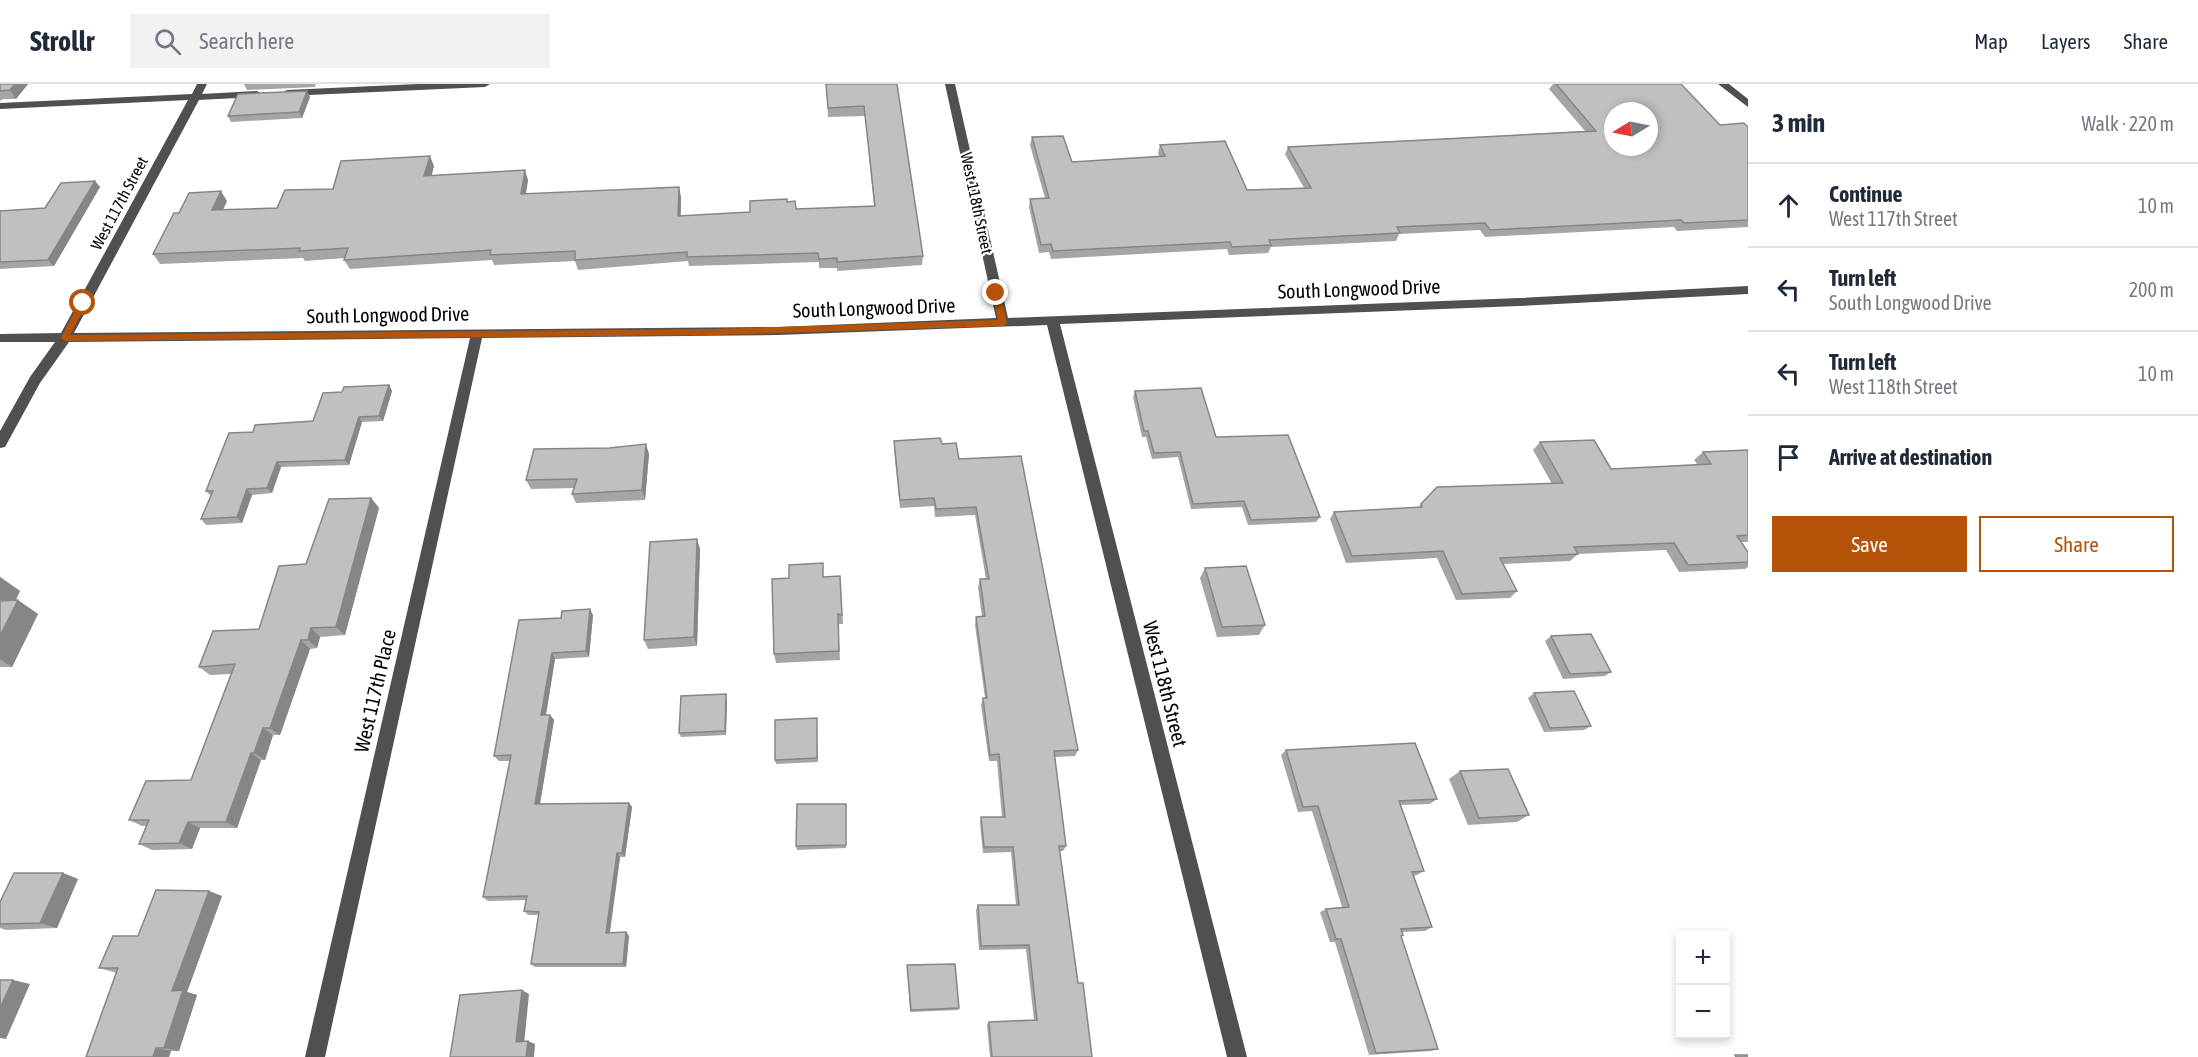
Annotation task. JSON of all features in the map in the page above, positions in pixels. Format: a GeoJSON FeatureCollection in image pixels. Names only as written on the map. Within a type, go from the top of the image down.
{"type":"FeatureCollection","features":[{"type":"Feature","properties":{"kind":"street","name":"West 117th Street"},"geometry":{"type":"LineString","coordinates":[[0,443],[35,380],[65,338],[202,84]]}},
{"type":"Feature","properties":{"kind":"street"},"geometry":{"type":"LineString","coordinates":[[0,106],[485,84]]}},
{"type":"Feature","properties":{"kind":"street","name":"West 118th Street"},"geometry":{"type":"LineString","coordinates":[[950,84],[1003,323]]}},
{"type":"Feature","properties":{"kind":"street"},"geometry":{"type":"LineString","coordinates":[[1723,84],[1748,104]]}},
{"type":"Feature","properties":{"kind":"street","name":"South Longwood Drive"},"geometry":{"type":"LineString","coordinates":[[0,338],[778,331],[1053,322],[1748,290]]}},
{"type":"Feature","properties":{"kind":"street","name":"West 118th Street"},"geometry":{"type":"LineString","coordinates":[[1053,322],[1237,1057]]}},
{"type":"Feature","properties":{"kind":"street","name":"West 117th Place"},"geometry":{"type":"LineString","coordinates":[[315,1057],[477,334]]}},
{"type":"Feature","properties":{"kind":"building"},"geometry":{"type":"Polygon","coordinates":[[[0,84],[15,84],[10,90],[0,91],[0,84]]]}},
{"type":"Feature","properties":{"kind":"building"},"geometry":{"type":"Polygon","coordinates":[[[826,84],[897,84],[923,256],[837,262],[837,258],[819,259],[818,253],[687,257],[687,252],[575,260],[575,251],[490,255],[491,250],[344,260],[348,248],[153,254],[174,213],[179,213],[189,193],[221,191],[212,210],[277,208],[285,190],[333,189],[341,161],[430,156],[424,176],[525,170],[521,194],[679,187],[678,216],[750,212],[750,201],[787,199],[787,202],[795,201],[796,209],[875,206],[864,106],[828,108],[826,84]]]}},
{"type":"Feature","properties":{"kind":"building"},"geometry":{"type":"Polygon","coordinates":[[[1556,84],[1681,84],[1720,125],[1744,123],[1748,127],[1748,220],[1684,223],[1681,220],[1490,230],[1485,223],[1397,227],[1400,233],[1269,240],[1271,245],[1232,247],[1230,242],[1053,251],[1051,244],[1041,245],[1030,199],[1049,198],[1032,137],[1063,136],[1072,162],[1165,156],[1160,145],[1225,141],[1247,190],[1311,188],[1288,147],[1596,131],[1556,84]]]}},
{"type":"Feature","properties":{"kind":"building"},"geometry":{"type":"Polygon","coordinates":[[[307,91],[299,112],[228,116],[238,94],[307,91]]]}},
{"type":"Feature","properties":{"kind":"building"},"geometry":{"type":"Polygon","coordinates":[[[95,181],[48,260],[0,262],[0,211],[45,208],[61,183],[95,181]]]}},
{"type":"Feature","properties":{"kind":"building"},"geometry":{"type":"Polygon","coordinates":[[[389,385],[379,416],[359,417],[345,460],[277,462],[267,488],[247,489],[237,517],[201,519],[213,491],[206,491],[229,433],[253,432],[255,425],[313,421],[323,393],[342,392],[344,387],[389,385]]]}},
{"type":"Feature","properties":{"kind":"building"},"geometry":{"type":"Polygon","coordinates":[[[1201,388],[1216,437],[1288,435],[1320,517],[1251,520],[1244,501],[1193,504],[1180,452],[1154,453],[1148,431],[1144,431],[1135,391],[1201,388]]]}},
{"type":"Feature","properties":{"kind":"building"},"geometry":{"type":"Polygon","coordinates":[[[940,438],[942,444],[956,443],[959,459],[1021,456],[1078,750],[1054,751],[1066,846],[1059,846],[1078,983],[1083,983],[1092,1057],[992,1057],[989,1022],[1037,1020],[1029,945],[981,946],[978,905],[1019,905],[1013,847],[984,847],[981,817],[1005,817],[999,754],[990,755],[983,698],[987,698],[976,617],[985,616],[980,579],[989,579],[976,507],[936,509],[934,498],[900,500],[894,441],[940,438]]]}},
{"type":"Feature","properties":{"kind":"building"},"geometry":{"type":"Polygon","coordinates":[[[1594,440],[1611,469],[1711,464],[1703,452],[1748,450],[1748,535],[1737,536],[1748,552],[1748,562],[1688,565],[1674,543],[1574,547],[1578,554],[1500,558],[1517,591],[1462,594],[1443,551],[1352,556],[1334,512],[1422,507],[1421,504],[1437,487],[1563,483],[1540,442],[1594,440]]]}},
{"type":"Feature","properties":{"kind":"building"},"geometry":{"type":"Polygon","coordinates":[[[646,444],[642,490],[572,494],[577,479],[526,480],[534,449],[609,448],[646,444]]]}},
{"type":"Feature","properties":{"kind":"building"},"geometry":{"type":"Polygon","coordinates":[[[371,498],[336,627],[311,628],[308,640],[301,640],[270,728],[263,728],[254,753],[251,753],[226,822],[188,822],[179,843],[139,844],[149,820],[129,820],[146,781],[191,780],[235,664],[199,667],[213,631],[259,629],[279,566],[306,564],[329,499],[371,498]]]}},
{"type":"Feature","properties":{"kind":"building"},"geometry":{"type":"Polygon","coordinates":[[[697,539],[694,637],[644,640],[650,542],[697,539]]]}},
{"type":"Feature","properties":{"kind":"building"},"geometry":{"type":"Polygon","coordinates":[[[823,563],[823,577],[840,576],[842,615],[838,614],[839,651],[774,654],[772,579],[789,578],[789,565],[823,563]]]}},
{"type":"Feature","properties":{"kind":"building"},"geometry":{"type":"Polygon","coordinates":[[[1246,566],[1265,625],[1222,627],[1205,568],[1246,566]]]}},
{"type":"Feature","properties":{"kind":"building"},"geometry":{"type":"Polygon","coordinates":[[[18,600],[0,636],[0,601],[18,600]]]}},
{"type":"Feature","properties":{"kind":"building"},"geometry":{"type":"Polygon","coordinates":[[[590,609],[586,651],[552,653],[541,715],[550,715],[535,804],[629,803],[622,853],[617,853],[606,933],[626,932],[623,964],[531,964],[539,912],[524,911],[527,896],[483,897],[511,755],[494,756],[519,620],[561,618],[562,611],[590,609]]]}},
{"type":"Feature","properties":{"kind":"building"},"geometry":{"type":"Polygon","coordinates":[[[1591,634],[1611,672],[1570,674],[1551,636],[1591,634]]]}},
{"type":"Feature","properties":{"kind":"building"},"geometry":{"type":"Polygon","coordinates":[[[1574,691],[1591,726],[1550,728],[1534,693],[1574,691]]]}},
{"type":"Feature","properties":{"kind":"building"},"geometry":{"type":"Polygon","coordinates":[[[726,694],[725,731],[679,733],[681,696],[726,694]]]}},
{"type":"Feature","properties":{"kind":"building"},"geometry":{"type":"Polygon","coordinates":[[[817,718],[817,758],[775,760],[775,720],[817,718]]]}},
{"type":"Feature","properties":{"kind":"building"},"geometry":{"type":"Polygon","coordinates":[[[1415,743],[1437,799],[1399,801],[1424,871],[1412,872],[1432,927],[1401,929],[1403,935],[1401,936],[1438,1049],[1376,1053],[1341,939],[1336,939],[1326,909],[1349,907],[1318,806],[1303,807],[1286,750],[1415,743]]]}},
{"type":"Feature","properties":{"kind":"building"},"geometry":{"type":"Polygon","coordinates":[[[1508,769],[1529,815],[1479,818],[1460,771],[1508,769]]]}},
{"type":"Feature","properties":{"kind":"building"},"geometry":{"type":"Polygon","coordinates":[[[797,804],[846,804],[846,845],[796,846],[797,804]]]}},
{"type":"Feature","properties":{"kind":"building"},"geometry":{"type":"Polygon","coordinates":[[[14,873],[63,873],[40,923],[0,924],[0,902],[14,873]]]}},
{"type":"Feature","properties":{"kind":"building"},"geometry":{"type":"Polygon","coordinates":[[[156,890],[209,891],[172,991],[183,990],[164,1048],[156,1048],[153,1057],[86,1057],[118,968],[99,968],[113,936],[138,936],[156,890]]]}},
{"type":"Feature","properties":{"kind":"building"},"geometry":{"type":"Polygon","coordinates":[[[955,964],[959,1008],[911,1010],[907,965],[955,964]]]}},
{"type":"Feature","properties":{"kind":"building"},"geometry":{"type":"Polygon","coordinates":[[[0,980],[13,980],[0,1008],[0,980]]]}},
{"type":"Feature","properties":{"kind":"building"},"geometry":{"type":"Polygon","coordinates":[[[522,990],[516,1042],[528,1041],[526,1057],[450,1057],[460,995],[522,990]]]}},
{"type":"Feature","properties":{"kind":"building"},"geometry":{"type":"Polygon","coordinates":[[[1735,1055],[1748,1055],[1748,1057],[1736,1057],[1735,1055]]]}},
{"type":"Feature","properties":{"kind":"route"},"geometry":{"type":"LineString","coordinates":[[83,303],[65,338],[778,331],[1003,323],[996,293]]}}]}
